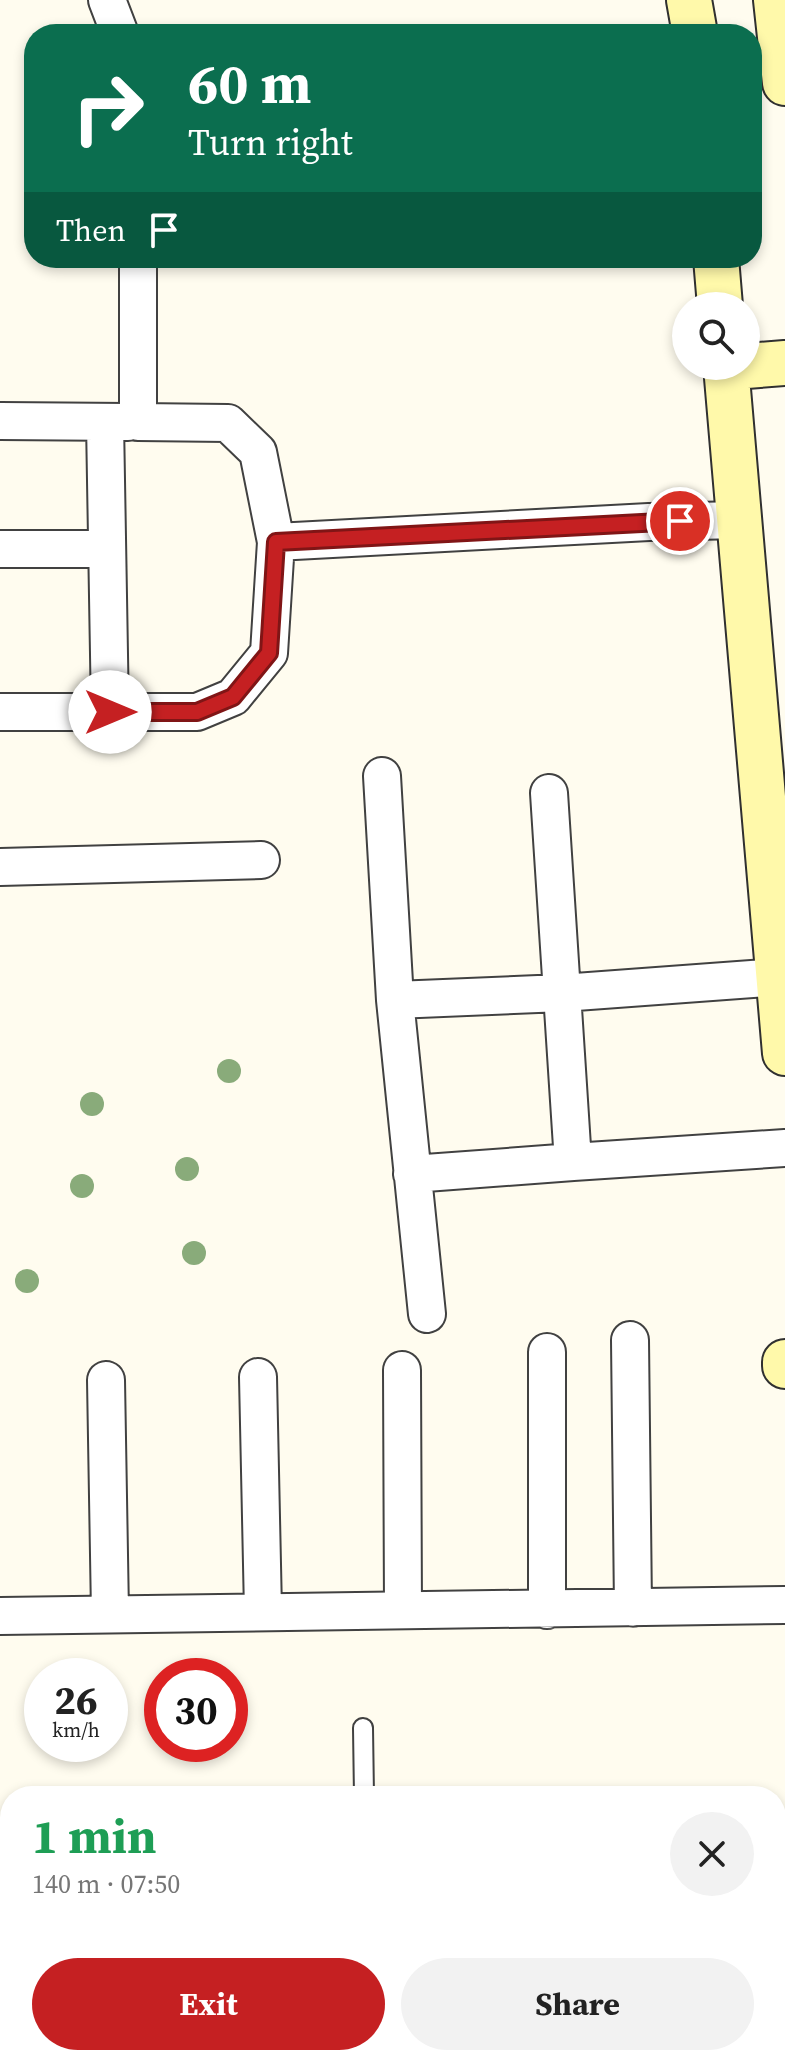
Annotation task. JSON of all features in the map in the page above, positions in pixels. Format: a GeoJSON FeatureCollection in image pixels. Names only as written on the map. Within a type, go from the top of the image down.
{"type":"FeatureCollection","features":[{"type":"Feature","properties":{"kind":"main road"},"geometry":{"type":"LineString","coordinates":[[689,0],[693,24]]}},
{"type":"Feature","properties":{"kind":"main road"},"geometry":{"type":"LineString","coordinates":[[776,0],[784,60]]}},
{"type":"Feature","properties":{"kind":"main road"},"geometry":{"type":"LineString","coordinates":[[717,268],[719,292]]}},
{"type":"Feature","properties":{"kind":"main road"},"geometry":{"type":"LineString","coordinates":[[760,365],[785,363]]}},
{"type":"Feature","properties":{"kind":"main road"},"geometry":{"type":"LineString","coordinates":[[727,380],[785,1053]]}},
{"type":"Feature","properties":{"kind":"street"},"geometry":{"type":"LineString","coordinates":[[107,0],[116,24]]}},
{"type":"Feature","properties":{"kind":"street"},"geometry":{"type":"LineString","coordinates":[[110,712],[105,549],[137,268]]}},
{"type":"Feature","properties":{"kind":"street"},"geometry":{"type":"LineString","coordinates":[[0,421],[228,423],[258,452],[276,542],[269,653],[233,697],[197,712],[0,712]]}},
{"type":"Feature","properties":{"kind":"street"},"geometry":{"type":"LineString","coordinates":[[276,542],[741,520]]}},
{"type":"Feature","properties":{"kind":"street"},"geometry":{"type":"LineString","coordinates":[[0,549],[105,549]]}},
{"type":"Feature","properties":{"kind":"street"},"geometry":{"type":"LineString","coordinates":[[382,776],[395,1000],[427,1314]]}},
{"type":"Feature","properties":{"kind":"street"},"geometry":{"type":"LineString","coordinates":[[549,793],[573,1162]]}},
{"type":"Feature","properties":{"kind":"street"},"geometry":{"type":"LineString","coordinates":[[0,867],[261,860]]}},
{"type":"Feature","properties":{"kind":"street"},"geometry":{"type":"LineString","coordinates":[[395,1000],[562,993],[779,977]]}},
{"type":"Feature","properties":{"kind":"street"},"geometry":{"type":"LineString","coordinates":[[412,1174],[785,1148]]}},
{"type":"Feature","properties":{"kind":"street"},"geometry":{"type":"LineString","coordinates":[[630,1340],[633,1608]]}},
{"type":"Feature","properties":{"kind":"street"},"geometry":{"type":"LineString","coordinates":[[547,1352],[547,1610]]}},
{"type":"Feature","properties":{"kind":"street"},"geometry":{"type":"LineString","coordinates":[[402,1370],[403,1610]]}},
{"type":"Feature","properties":{"kind":"street"},"geometry":{"type":"LineString","coordinates":[[258,1377],[263,1611]]}},
{"type":"Feature","properties":{"kind":"street"},"geometry":{"type":"LineString","coordinates":[[106,1380],[110,1613]]}},
{"type":"Feature","properties":{"kind":"street"},"geometry":{"type":"LineString","coordinates":[[0,1616],[785,1605]]}},
{"type":"Feature","properties":{"kind":"lane"},"geometry":{"type":"LineString","coordinates":[[363,1728],[364,1786]]}},
{"type":"Feature","properties":{"kind":"route"},"geometry":{"type":"LineString","coordinates":[[110,712],[197,712],[233,697],[269,653],[276,542],[680,521]]}}]}
